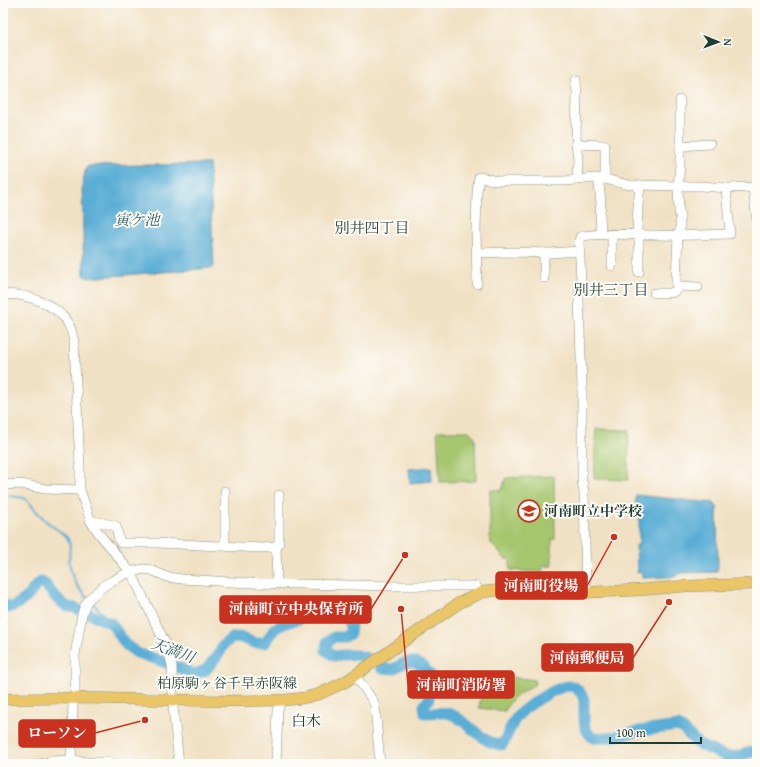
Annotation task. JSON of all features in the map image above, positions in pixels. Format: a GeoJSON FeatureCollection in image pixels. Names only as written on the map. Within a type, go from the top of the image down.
{"type":"FeatureCollection","features":[{"type":"Feature","properties":{"kind":"main road","name":"柏原駒ヶ谷千早赤阪線"},"geometry":{"type":"LineString","coordinates":[[3,699],[75,698],[228,701],[304,698],[319,694],[355,675],[459,603],[480,593],[501,590],[549,593],[586,592],[686,586],[757,584]]}},
{"type":"Feature","properties":{"kind":"street"},"geometry":{"type":"LineString","coordinates":[[576,80],[576,144],[578,159],[577,180]]}},
{"type":"Feature","properties":{"kind":"street"},"geometry":{"type":"LineString","coordinates":[[677,288],[676,281],[680,217],[678,186],[680,165],[680,100]]}},
{"type":"Feature","properties":{"kind":"street"},"geometry":{"type":"LineString","coordinates":[[576,144],[605,145],[603,179],[599,184],[601,235]]}},
{"type":"Feature","properties":{"kind":"street"},"geometry":{"type":"LineString","coordinates":[[680,146],[710,144]]}},
{"type":"Feature","properties":{"kind":"street"},"geometry":{"type":"LineString","coordinates":[[477,284],[476,223],[479,177],[497,181],[566,181],[595,178],[629,185],[701,186],[726,188],[755,187],[757,221]]}},
{"type":"Feature","properties":{"kind":"street"},"geometry":{"type":"LineString","coordinates":[[639,272],[638,206],[640,185]]}},
{"type":"Feature","properties":{"kind":"street"},"geometry":{"type":"LineString","coordinates":[[586,592],[584,492],[582,481],[582,388],[579,299],[581,280],[579,251],[580,237],[584,235],[730,234],[726,188]]}},
{"type":"Feature","properties":{"kind":"street"},"geometry":{"type":"LineString","coordinates":[[612,235],[612,266]]}},
{"type":"Feature","properties":{"kind":"street"},"geometry":{"type":"LineString","coordinates":[[476,253],[544,253],[579,251]]}},
{"type":"Feature","properties":{"kind":"street"},"geometry":{"type":"LineString","coordinates":[[544,253],[544,278]]}},
{"type":"Feature","properties":{"kind":"street"},"geometry":{"type":"LineString","coordinates":[[654,293],[671,293],[679,286],[698,287]]}},
{"type":"Feature","properties":{"kind":"street"},"geometry":{"type":"LineString","coordinates":[[3,295],[24,296],[50,307],[61,315],[66,321],[71,332],[74,343],[80,490],[91,522],[130,572],[157,624],[167,647],[172,666],[173,699],[179,764]]}},
{"type":"Feature","properties":{"kind":"street"},"geometry":{"type":"LineString","coordinates":[[3,485],[21,484],[45,489],[80,490]]}},
{"type":"Feature","properties":{"kind":"street"},"geometry":{"type":"LineString","coordinates":[[225,491],[225,545]]}},
{"type":"Feature","properties":{"kind":"street"},"geometry":{"type":"LineString","coordinates":[[277,584],[276,547],[278,546],[279,541],[279,495]]}},
{"type":"Feature","properties":{"kind":"street"},"geometry":{"type":"LineString","coordinates":[[91,522],[95,521],[116,526],[121,543],[158,542],[262,548],[276,547]]}},
{"type":"Feature","properties":{"kind":"street"},"geometry":{"type":"LineString","coordinates":[[71,762],[73,704],[75,698],[75,655],[82,614],[89,599],[105,585],[130,572],[144,569],[151,570],[166,577],[182,579],[277,584],[443,587],[476,586],[480,593]]}},
{"type":"Feature","properties":{"kind":"street"},"geometry":{"type":"LineString","coordinates":[[355,675],[375,706],[380,764]]}},
{"type":"Feature","properties":{"kind":"street"},"geometry":{"type":"LineString","coordinates":[[276,764],[278,710],[281,700]]}},
{"type":"Feature","properties":{"kind":"street"},"geometry":{"type":"LineString","coordinates":[[40,764],[54,761],[107,762],[115,764]]}},
{"type":"Feature","properties":{"kind":"green space"},"geometry":{"type":"Polygon","coordinates":[[[596,429],[629,430],[628,480],[594,479],[596,429]]]}},
{"type":"Feature","properties":{"kind":"green space"},"geometry":{"type":"Polygon","coordinates":[[[437,431],[469,431],[475,437],[476,481],[440,482],[437,431]]]}},
{"type":"Feature","properties":{"kind":"green space"},"geometry":{"type":"Polygon","coordinates":[[[554,476],[555,539],[552,539],[552,566],[543,566],[542,572],[510,570],[510,559],[505,559],[490,542],[490,490],[502,490],[506,478],[554,476]]]}},
{"type":"Feature","properties":{"kind":"green space"},"geometry":{"type":"Polygon","coordinates":[[[484,674],[534,680],[535,684],[513,699],[505,711],[479,708],[484,674]]]}},
{"type":"Feature","properties":{"kind":"water","name":"寅ケ池"},"geometry":{"type":"Polygon","coordinates":[[[209,164],[213,268],[87,278],[84,275],[82,186],[86,168],[89,166],[209,164]]]}},
{"type":"Feature","properties":{"kind":"water"},"geometry":{"type":"Polygon","coordinates":[[[431,467],[432,481],[410,483],[409,469],[431,467]]]}},
{"type":"Feature","properties":{"kind":"water"},"geometry":{"type":"Polygon","coordinates":[[[636,495],[714,503],[717,507],[718,568],[716,572],[682,573],[670,577],[642,578],[642,572],[637,573],[636,545],[639,545],[639,515],[635,515],[636,495]]]}},
{"type":"Feature","properties":{"kind":"waterway"},"geometry":{"type":"LineString","coordinates":[[3,495],[24,498],[47,522],[67,537],[70,545],[69,561],[72,575],[78,587],[87,598]]}},
{"type":"Feature","properties":{"kind":"waterway","name":"天満川"},"geometry":{"type":"LineString","coordinates":[[3,604],[9,608],[20,603],[41,582],[45,584],[56,598],[66,606],[75,608],[111,623],[126,645],[137,653],[195,674],[206,670],[220,652],[223,645],[232,638],[239,637],[255,643],[265,643],[276,628],[286,623],[327,613],[346,616],[351,625],[350,634],[345,637],[334,637],[327,642],[326,650],[334,656],[357,655],[365,657]]}},
{"type":"Feature","properties":{"kind":"waterway"},"geometry":{"type":"LineString","coordinates":[[91,601],[111,623]]}},
{"type":"Feature","properties":{"kind":"waterway","name":"天満川"},"geometry":{"type":"LineString","coordinates":[[381,668],[393,669],[406,662],[414,662],[423,666],[430,675],[431,688],[429,699],[424,706],[425,713],[443,713],[453,715],[482,737],[495,744],[502,745],[514,721],[526,708],[558,689],[571,686],[579,691],[584,699],[585,724],[587,732],[593,738],[608,738],[639,731],[678,726],[699,745],[728,757],[738,756],[757,750]]}},
{"type":"Feature","properties":{"kind":"place","name":"河南町立中学校"},"geometry":{"type":"Point","coordinates":[529,511]}},
{"type":"Feature","properties":{"kind":"place","name":"河南町役場"},"geometry":{"type":"Point","coordinates":[614,537]}},
{"type":"Feature","properties":{"kind":"place","name":"河南町立中央保育所"},"geometry":{"type":"Point","coordinates":[405,555]}},
{"type":"Feature","properties":{"kind":"place","name":"河南郵便局"},"geometry":{"type":"Point","coordinates":[669,602]}},
{"type":"Feature","properties":{"kind":"place","name":"河南町消防署"},"geometry":{"type":"Point","coordinates":[401,609]}},
{"type":"Feature","properties":{"kind":"place","name":"ローソン"},"geometry":{"type":"Point","coordinates":[145,720]}},
{"type":"Feature","properties":{"kind":"district","name":"別井四丁目"},"geometry":{"type":"Point","coordinates":[372,227]}},
{"type":"Feature","properties":{"kind":"district","name":"別井三丁目"},"geometry":{"type":"Point","coordinates":[611,289]}},
{"type":"Feature","properties":{"kind":"district","name":"白木"},"geometry":{"type":"Point","coordinates":[306,720]}}]}
